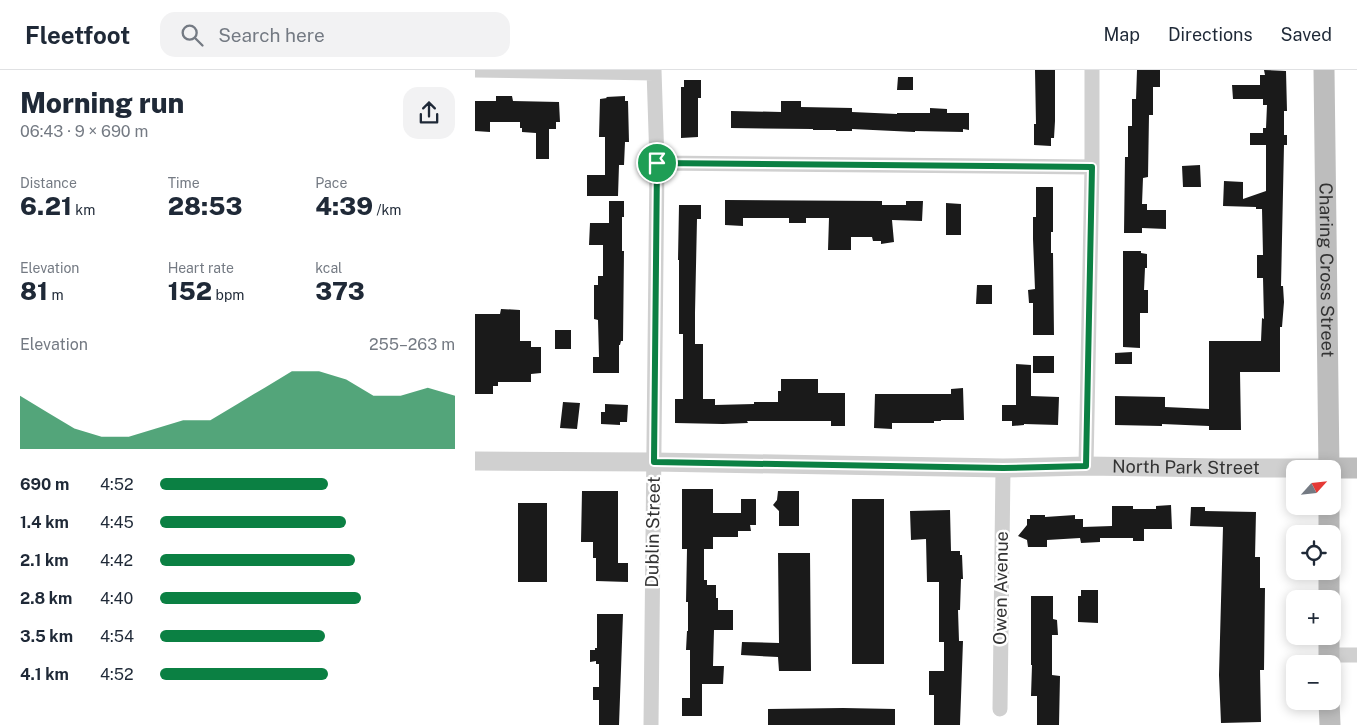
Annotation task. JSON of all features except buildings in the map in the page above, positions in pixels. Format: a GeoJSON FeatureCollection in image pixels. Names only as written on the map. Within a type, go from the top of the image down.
{"type":"FeatureCollection","features":[{"type":"Feature","properties":{"kind":"main road","name":"Charing Cross Street"},"geometry":{"type":"LineString","coordinates":[[1324,70],[1329,460]]}},
{"type":"Feature","properties":{"kind":"main road","name":"North Park Street"},"geometry":{"type":"LineString","coordinates":[[1341,468],[1357,468]]}},
{"type":"Feature","properties":{"kind":"main road"},"geometry":{"type":"LineString","coordinates":[[1329,710],[1329,725]]}},
{"type":"Feature","properties":{"kind":"street"},"geometry":{"type":"LineString","coordinates":[[475,70],[654,71]]}},
{"type":"Feature","properties":{"kind":"street"},"geometry":{"type":"LineString","coordinates":[[1086,466],[1092,70]]}},
{"type":"Feature","properties":{"kind":"street","name":"Dublin Street"},"geometry":{"type":"LineString","coordinates":[[651,725],[657,163],[654,71]]}},
{"type":"Feature","properties":{"kind":"street"},"geometry":{"type":"LineString","coordinates":[[657,163],[1092,167]]}},
{"type":"Feature","properties":{"kind":"street","name":"North Park Street"},"geometry":{"type":"LineString","coordinates":[[475,461],[1003,468],[1086,466],[1286,468]]}},
{"type":"Feature","properties":{"kind":"street","name":"Owen Avenue"},"geometry":{"type":"LineString","coordinates":[[1000,709],[1003,468]]}},
{"type":"Feature","properties":{"kind":"street"},"geometry":{"type":"LineString","coordinates":[[1329,652],[1357,655]]}},
{"type":"Feature","properties":{"kind":"route"},"geometry":{"type":"LineString","coordinates":[[657,163],[1092,167],[1086,466],[1003,468],[654,462],[657,163]]}}]}
